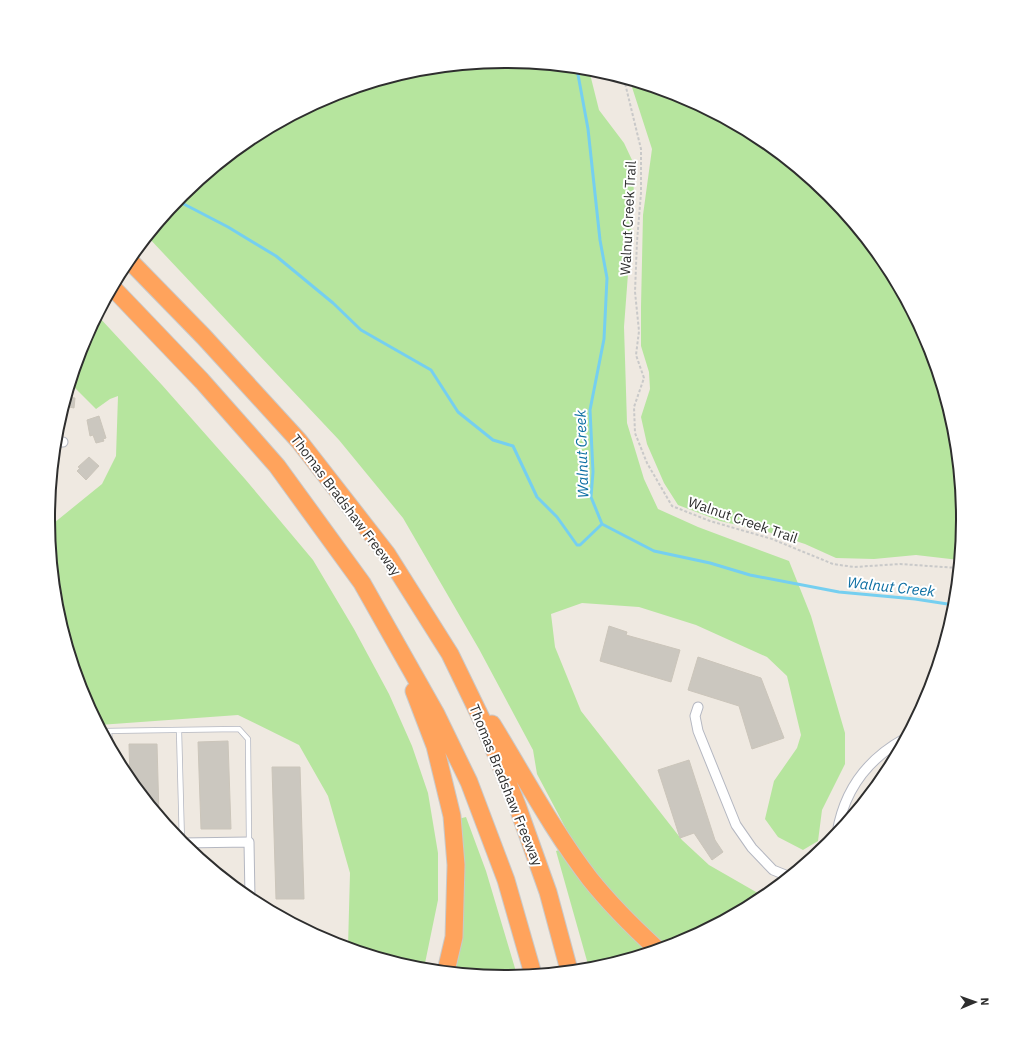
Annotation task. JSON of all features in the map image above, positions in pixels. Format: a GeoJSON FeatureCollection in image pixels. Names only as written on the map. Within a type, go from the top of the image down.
{"type":"FeatureCollection","features":[{"type":"Feature","properties":{"kind":"highway","name":"Thomas Bradshaw Freeway"},"geometry":{"type":"LineString","coordinates":[[134,265],[204,337],[299,441],[387,554],[450,654],[482,720],[517,805],[548,892],[568,965]]}},
{"type":"Feature","properties":{"kind":"highway"},"geometry":{"type":"LineString","coordinates":[[116,292],[202,381],[277,466],[362,584],[392,633],[436,714],[469,782],[506,880],[532,969]]}},
{"type":"Feature","properties":{"kind":"highway"},"geometry":{"type":"LineString","coordinates":[[392,633],[435,746],[452,816],[456,865],[454,937],[447,966]]}},
{"type":"Feature","properties":{"kind":"highway"},"geometry":{"type":"LineString","coordinates":[[450,654],[558,831],[590,878],[625,919],[653,945]]}},
{"type":"Feature","properties":{"kind":"street"},"geometry":{"type":"LineString","coordinates":[[698,707],[695,716],[698,731],[736,825],[752,848],[774,870],[783,874]]}},
{"type":"Feature","properties":{"kind":"street"},"geometry":{"type":"LineString","coordinates":[[838,822],[849,792],[863,770],[879,756],[896,745]]}},
{"type":"Feature","properties":{"kind":"street"},"geometry":{"type":"LineString","coordinates":[[192,843],[249,842],[250,890]]}},
{"type":"Feature","properties":{"kind":"lane"},"geometry":{"type":"LineString","coordinates":[[109,731],[239,729],[248,739],[249,842]]}},
{"type":"Feature","properties":{"kind":"lane"},"geometry":{"type":"LineString","coordinates":[[179,730],[183,833]]}},
{"type":"Feature","properties":{"kind":"path","name":"Walnut Creek Trail"},"geometry":{"type":"LineString","coordinates":[[625,85],[641,149],[642,193],[637,241],[635,292],[639,332],[636,355],[644,378],[634,407],[635,433],[647,463],[672,506],[710,521],[772,538],[833,564],[854,567],[900,564],[953,568]]}},
{"type":"Feature","properties":{"kind":"green space"},"geometry":{"type":"Polygon","coordinates":[[[476,69],[535,69],[591,77],[599,110],[624,143],[632,160],[634,194],[624,327],[627,423],[644,479],[658,509],[698,527],[789,561],[811,616],[845,733],[845,764],[822,810],[818,841],[803,850],[778,837],[765,819],[774,781],[797,748],[801,735],[787,676],[767,657],[696,625],[639,607],[582,603],[551,614],[555,647],[581,711],[682,840],[709,865],[758,893],[705,923],[661,942],[606,888],[573,842],[537,774],[533,750],[479,649],[403,518],[339,440],[152,241],[187,200],[208,180],[255,144],[306,115],[361,92],[418,77],[476,69]]]}},
{"type":"Feature","properties":{"kind":"green space"},"geometry":{"type":"Polygon","coordinates":[[[632,87],[650,92],[705,115],[756,144],[803,180],[824,200],[863,245],[896,294],[910,320],[922,347],[941,402],[952,460],[955,490],[956,519],[954,559],[916,555],[874,559],[836,558],[805,544],[768,532],[720,521],[678,505],[664,483],[647,444],[641,417],[650,389],[649,372],[641,346],[641,307],[643,215],[652,149],[632,87]]]}},
{"type":"Feature","properties":{"kind":"green space"},"geometry":{"type":"Polygon","coordinates":[[[101,320],[162,385],[245,479],[313,560],[354,629],[389,694],[412,746],[428,793],[438,853],[438,900],[425,962],[389,954],[348,941],[350,873],[328,796],[299,745],[238,715],[105,725],[89,691],[70,636],[59,578],[55,522],[102,484],[116,456],[118,396],[110,399],[96,409],[75,388],[89,347],[101,320]]]}},
{"type":"Feature","properties":{"kind":"green space"},"geometry":{"type":"Polygon","coordinates":[[[466,817],[486,871],[515,970],[476,969],[454,967],[458,819],[466,817]]]}},
{"type":"Feature","properties":{"kind":"green space"},"geometry":{"type":"Polygon","coordinates":[[[562,849],[647,947],[587,962],[556,851],[562,849]]]}},
{"type":"Feature","properties":{"kind":"building"},"geometry":{"type":"Polygon","coordinates":[[[71,398],[75,398],[74,408],[69,407],[71,398]]]}},
{"type":"Feature","properties":{"kind":"building"},"geometry":{"type":"Polygon","coordinates":[[[99,416],[106,438],[103,439],[104,441],[96,443],[93,435],[90,436],[87,420],[99,416]]]}},
{"type":"Feature","properties":{"kind":"building"},"geometry":{"type":"Polygon","coordinates":[[[89,457],[99,466],[86,480],[77,471],[80,468],[78,467],[89,457]]]}},
{"type":"Feature","properties":{"kind":"building"},"geometry":{"type":"Polygon","coordinates":[[[609,626],[627,632],[626,635],[680,650],[671,682],[600,661],[609,626]]]}},
{"type":"Feature","properties":{"kind":"building"},"geometry":{"type":"Polygon","coordinates":[[[698,657],[761,678],[784,738],[752,749],[739,706],[688,690],[698,657]]]}},
{"type":"Feature","properties":{"kind":"building"},"geometry":{"type":"Polygon","coordinates":[[[228,741],[231,829],[201,829],[198,742],[228,741]]]}},
{"type":"Feature","properties":{"kind":"building"},"geometry":{"type":"Polygon","coordinates":[[[129,744],[157,744],[159,806],[148,793],[130,767],[129,744]]]}},
{"type":"Feature","properties":{"kind":"building"},"geometry":{"type":"Polygon","coordinates":[[[689,760],[715,840],[723,852],[712,860],[694,833],[680,838],[658,770],[689,760]]]}},
{"type":"Feature","properties":{"kind":"building"},"geometry":{"type":"Polygon","coordinates":[[[272,767],[300,767],[304,899],[276,899],[272,767]]]}},
{"type":"Feature","properties":{"kind":"waterway","name":"Walnut Creek"},"geometry":{"type":"LineString","coordinates":[[578,74],[588,129],[600,240],[607,278],[604,339],[590,410],[593,472],[591,497],[602,524],[654,551],[710,563],[750,575],[839,592],[915,599],[948,604]]}},
{"type":"Feature","properties":{"kind":"waterway"},"geometry":{"type":"LineString","coordinates":[[183,204],[228,227],[276,256],[333,303],[361,330],[431,370],[458,412],[493,440],[513,446],[537,497],[557,517],[577,545],[580,545],[602,524]]}}]}
